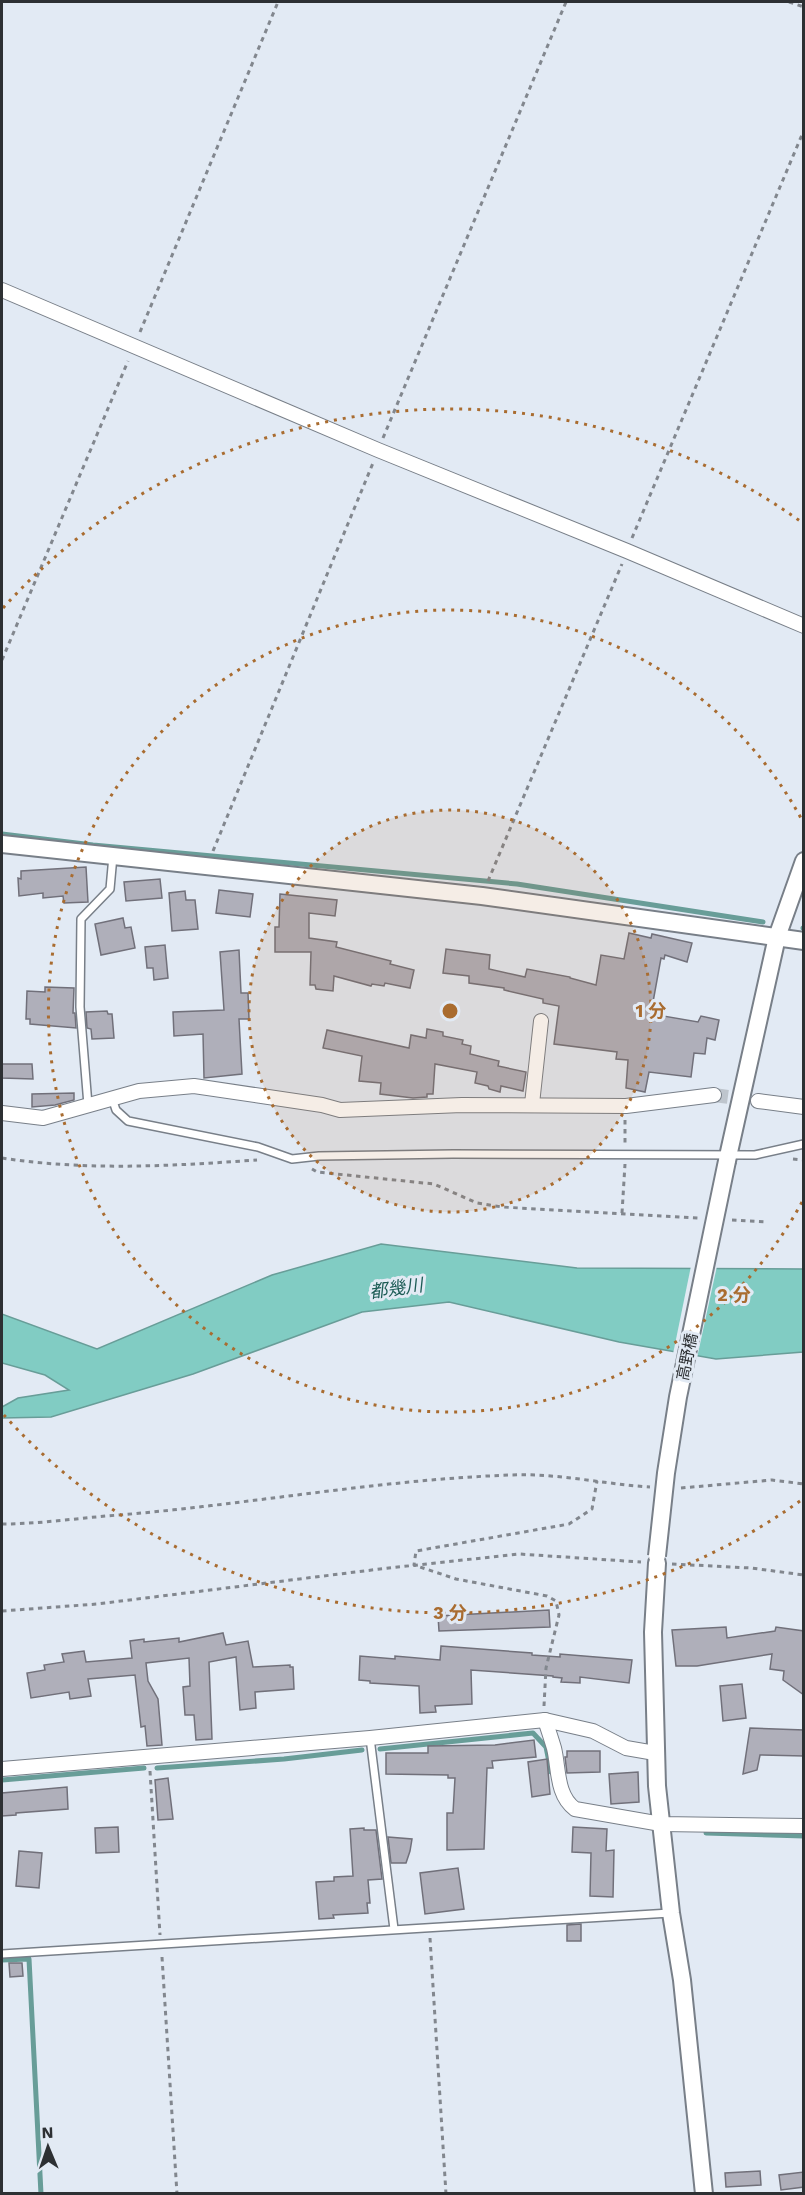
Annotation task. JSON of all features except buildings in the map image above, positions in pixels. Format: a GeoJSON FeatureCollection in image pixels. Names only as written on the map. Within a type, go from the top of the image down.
{"type":"FeatureCollection","features":[{"type":"Feature","properties":{"kind":"street"},"geometry":{"type":"LineString","coordinates":[[2,290],[378,450],[804,626]]}},
{"type":"Feature","properties":{"kind":"street"},"geometry":{"type":"LineString","coordinates":[[2,844],[482,896],[804,941]]}},
{"type":"Feature","properties":{"kind":"street","name":"高野橋"},"geometry":{"type":"LineString","coordinates":[[704,2193],[682,1980],[671,1912],[661,1824],[655,1753],[653,1632],[656,1561],[678,1397],[728,1158],[777,937],[804,861]]}},
{"type":"Feature","properties":{"kind":"street"},"geometry":{"type":"LineString","coordinates":[[532,1104],[541,1021]]}},
{"type":"Feature","properties":{"kind":"street"},"geometry":{"type":"LineString","coordinates":[[2,1113],[43,1118],[139,1091],[194,1086],[322,1105],[340,1110],[532,1104],[626,1106],[714,1095]]}},
{"type":"Feature","properties":{"kind":"street"},"geometry":{"type":"LineString","coordinates":[[758,1101],[804,1107]]}},
{"type":"Feature","properties":{"kind":"street"},"geometry":{"type":"LineString","coordinates":[[2,1769],[370,1738],[545,1720],[593,1731],[626,1748],[655,1753]]}},
{"type":"Feature","properties":{"kind":"street"},"geometry":{"type":"LineString","coordinates":[[545,1720],[554,1748],[562,1793],[568,1804],[575,1809],[661,1824],[804,1826]]}},
{"type":"Feature","properties":{"kind":"lane"},"geometry":{"type":"LineString","coordinates":[[88,1105],[80,1007],[81,919],[110,889],[113,856]]}},
{"type":"Feature","properties":{"kind":"lane"},"geometry":{"type":"LineString","coordinates":[[112,1098],[116,1110],[128,1121],[258,1147],[292,1159],[318,1156],[465,1154],[712,1154],[728,1158],[755,1155],[804,1144]]}},
{"type":"Feature","properties":{"kind":"lane"},"geometry":{"type":"LineString","coordinates":[[370,1738],[394,1929]]}},
{"type":"Feature","properties":{"kind":"lane"},"geometry":{"type":"LineString","coordinates":[[2,1954],[161,1946],[671,1912]]}},
{"type":"Feature","properties":{"kind":"path"},"geometry":{"type":"LineString","coordinates":[[207,867],[378,450],[566,2]]}},
{"type":"Feature","properties":{"kind":"path"},"geometry":{"type":"LineString","coordinates":[[789,2],[804,8]]}},
{"type":"Feature","properties":{"kind":"path"},"geometry":{"type":"LineString","coordinates":[[482,896],[804,130]]}},
{"type":"Feature","properties":{"kind":"path"},"geometry":{"type":"LineString","coordinates":[[625,1115],[626,1150]]}},
{"type":"Feature","properties":{"kind":"path"},"geometry":{"type":"LineString","coordinates":[[2,1158],[34,1163],[106,1168],[167,1167],[261,1160]]}},
{"type":"Feature","properties":{"kind":"path"},"geometry":{"type":"LineString","coordinates":[[292,1159],[317,1172],[434,1184],[477,1203],[710,1219]]}},
{"type":"Feature","properties":{"kind":"path"},"geometry":{"type":"LineString","coordinates":[[622,1214],[625,1159]]}},
{"type":"Feature","properties":{"kind":"path"},"geometry":{"type":"LineString","coordinates":[[721,1219],[767,1222]]}},
{"type":"Feature","properties":{"kind":"path"},"geometry":{"type":"LineString","coordinates":[[2,1524],[149,1513],[377,1485],[499,1476],[558,1475],[658,1487]]}},
{"type":"Feature","properties":{"kind":"path"},"geometry":{"type":"LineString","coordinates":[[681,1488],[692,1489],[772,1480],[804,1484]]}},
{"type":"Feature","properties":{"kind":"path"},"geometry":{"type":"LineString","coordinates":[[414,1565],[416,1551],[569,1524],[592,1509],[597,1481]]}},
{"type":"Feature","properties":{"kind":"path"},"geometry":{"type":"LineString","coordinates":[[2,1611],[97,1604],[519,1554],[751,1568],[804,1575]]}},
{"type":"Feature","properties":{"kind":"path"},"geometry":{"type":"LineString","coordinates":[[414,1565],[456,1579],[547,1596],[556,1601],[559,1615],[546,1668],[545,1720]]}},
{"type":"Feature","properties":{"kind":"path"},"geometry":{"type":"LineString","coordinates":[[149,1757],[177,2193]]}},
{"type":"Feature","properties":{"kind":"path"},"geometry":{"type":"LineString","coordinates":[[429,1927],[446,2193]]}},
{"type":"Feature","properties":{"kind":"water","name":"都幾川"},"geometry":{"type":"Polygon","coordinates":[[[381,1244],[577,1268],[803,1269],[803,1352],[716,1359],[619,1342],[449,1302],[362,1312],[193,1374],[51,1417],[2,1418],[2,1407],[18,1398],[69,1390],[45,1375],[2,1363],[2,1314],[97,1349],[272,1275],[381,1244]]]}},
{"type":"Feature","properties":{"kind":"pier"},"geometry":{"type":"Polygon","coordinates":[[[691,1266],[717,1266],[697,1358],[673,1354],[691,1266]]]}},
{"type":"Feature","properties":{"kind":"waterway"},"geometry":{"type":"LineString","coordinates":[[2,834],[93,845],[517,884],[763,922]]}},
{"type":"Feature","properties":{"kind":"waterway"},"geometry":{"type":"LineString","coordinates":[[380,1749],[533,1733],[546,1747],[551,1772]]}},
{"type":"Feature","properties":{"kind":"waterway"},"geometry":{"type":"LineString","coordinates":[[157,1768],[284,1759],[362,1750]]}},
{"type":"Feature","properties":{"kind":"waterway"},"geometry":{"type":"LineString","coordinates":[[2,1780],[144,1768]]}},
{"type":"Feature","properties":{"kind":"waterway"},"geometry":{"type":"LineString","coordinates":[[706,1833],[804,1836]]}},
{"type":"Feature","properties":{"kind":"waterway"},"geometry":{"type":"LineString","coordinates":[[2,1960],[29,1959],[41,2194]]}},
{"type":"Feature","properties":{"kind":"tunnel"},"geometry":{"type":"LineString","coordinates":[[714,1095],[758,1101]]}}]}
